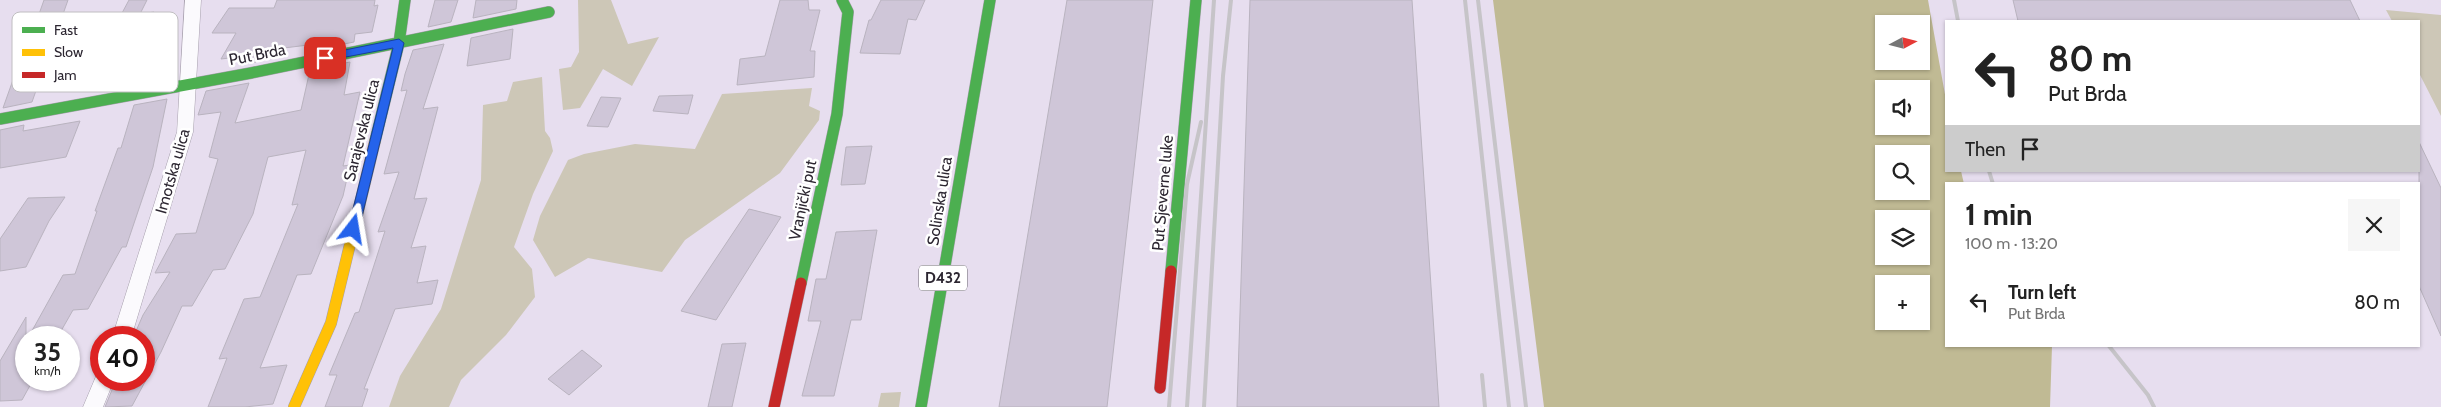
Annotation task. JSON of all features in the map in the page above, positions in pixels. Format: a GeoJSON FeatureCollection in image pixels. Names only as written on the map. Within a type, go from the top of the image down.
{"type":"FeatureCollection","features":[{"type":"Feature","properties":{"kind":"street","name":"Imotska ulica"},"geometry":{"type":"LineString","coordinates":[[125,326],[185,132],[193,0]]}},
{"type":"Feature","properties":{"kind":"street","name":"Sarajevska ulica"},"geometry":{"type":"LineString","coordinates":[[294,407],[330,322],[399,43],[405,0]]}},
{"type":"Feature","properties":{"kind":"street","name":"Vranjički put"},"geometry":{"type":"LineString","coordinates":[[774,407],[837,114],[848,12],[842,0]]}},
{"type":"Feature","properties":{"kind":"street","name":"Solinska ulica"},"geometry":{"type":"LineString","coordinates":[[921,407],[990,0]]}},
{"type":"Feature","properties":{"kind":"street","name":"Put Sjeverne luke"},"geometry":{"type":"LineString","coordinates":[[1160,388],[1196,0]]}},
{"type":"Feature","properties":{"kind":"street","name":"Put Brda"},"geometry":{"type":"LineString","coordinates":[[178,85],[549,12]]}},
{"type":"Feature","properties":{"kind":"street","name":"Put Brda"},"geometry":{"type":"LineString","coordinates":[[0,119],[142,92]]}},
{"type":"Feature","properties":{"kind":"street"},"geometry":{"type":"LineString","coordinates":[[93,407],[100,391]]}},
{"type":"Feature","properties":{"kind":"shaded area"},"geometry":{"type":"Polygon","coordinates":[[[578,0],[611,0],[628,44],[659,37],[632,86],[603,69],[580,108],[563,110],[559,69],[571,67],[579,52],[578,0]]]}},
{"type":"Feature","properties":{"kind":"shaded area"},"geometry":{"type":"Polygon","coordinates":[[[1493,0],[1928,0],[1945,94],[1945,172],[1961,172],[1964,182],[1945,182],[1945,347],[2052,347],[2050,407],[1544,407],[1493,0]]]}},
{"type":"Feature","properties":{"kind":"shaded area"},"geometry":{"type":"Polygon","coordinates":[[[2386,10],[2441,15],[2441,116],[2420,75],[2420,20],[2391,20],[2386,10]]]}},
{"type":"Feature","properties":{"kind":"shaded area"},"geometry":{"type":"Polygon","coordinates":[[[542,77],[545,131],[550,138],[553,151],[533,194],[514,247],[532,269],[535,297],[506,335],[461,380],[449,407],[389,407],[400,376],[441,309],[481,180],[483,105],[507,101],[513,82],[542,77]]]}},
{"type":"Feature","properties":{"kind":"shaded area"},"geometry":{"type":"Polygon","coordinates":[[[812,88],[809,106],[820,111],[819,120],[780,173],[685,240],[662,272],[588,258],[555,277],[533,240],[540,216],[568,160],[584,154],[635,144],[695,149],[722,94],[812,88]]]}},
{"type":"Feature","properties":{"kind":"shaded area"},"geometry":{"type":"Polygon","coordinates":[[[901,392],[899,407],[878,407],[881,393],[901,392]]]}},
{"type":"Feature","properties":{"kind":"building"},"geometry":{"type":"Polygon","coordinates":[[[44,0],[68,0],[64,12],[40,12],[44,0]]]}},
{"type":"Feature","properties":{"kind":"building"},"geometry":{"type":"Polygon","coordinates":[[[129,0],[147,0],[141,12],[123,12],[129,0]]]}},
{"type":"Feature","properties":{"kind":"building"},"geometry":{"type":"Polygon","coordinates":[[[277,0],[375,0],[374,6],[378,5],[372,32],[355,34],[354,42],[315,50],[316,44],[260,51],[256,62],[240,65],[238,57],[221,59],[236,33],[212,33],[229,8],[274,8],[277,0]]]}},
{"type":"Feature","properties":{"kind":"building"},"geometry":{"type":"Polygon","coordinates":[[[435,0],[458,0],[451,22],[428,27],[435,0]]]}},
{"type":"Feature","properties":{"kind":"building"},"geometry":{"type":"Polygon","coordinates":[[[476,0],[517,0],[516,9],[473,18],[476,0]]]}},
{"type":"Feature","properties":{"kind":"building"},"geometry":{"type":"Polygon","coordinates":[[[780,0],[808,0],[809,10],[820,10],[810,51],[815,51],[814,77],[737,85],[740,59],[765,56],[780,0]]]}},
{"type":"Feature","properties":{"kind":"building"},"geometry":{"type":"Polygon","coordinates":[[[881,0],[925,0],[916,20],[908,19],[900,54],[860,53],[869,20],[871,20],[881,0]]]}},
{"type":"Feature","properties":{"kind":"building"},"geometry":{"type":"Polygon","coordinates":[[[1067,0],[1153,0],[1107,407],[999,407],[1067,0]]]}},
{"type":"Feature","properties":{"kind":"building"},"geometry":{"type":"Polygon","coordinates":[[[1250,0],[1412,0],[1439,407],[1237,407],[1250,0]]]}},
{"type":"Feature","properties":{"kind":"building"},"geometry":{"type":"Polygon","coordinates":[[[2013,0],[2350,0],[2360,20],[2018,20],[2013,0]]]}},
{"type":"Feature","properties":{"kind":"building"},"geometry":{"type":"Polygon","coordinates":[[[513,29],[510,59],[467,66],[471,38],[513,29]]]}},
{"type":"Feature","properties":{"kind":"building"},"geometry":{"type":"Polygon","coordinates":[[[444,44],[423,109],[438,107],[414,199],[427,198],[411,248],[426,246],[417,283],[438,280],[432,304],[395,309],[364,389],[368,389],[362,407],[325,407],[337,375],[329,375],[355,313],[359,312],[385,231],[378,232],[399,172],[384,174],[407,90],[401,91],[405,74],[413,50],[444,44]]]}},
{"type":"Feature","properties":{"kind":"building"},"geometry":{"type":"Polygon","coordinates":[[[350,62],[344,95],[360,92],[343,166],[350,165],[343,196],[311,274],[297,275],[260,368],[287,365],[273,404],[245,407],[208,407],[227,358],[219,359],[244,299],[260,297],[298,204],[292,205],[306,150],[268,157],[253,214],[225,269],[213,270],[192,306],[182,306],[155,363],[155,326],[138,326],[170,272],[155,273],[176,234],[196,233],[218,159],[209,157],[221,112],[198,115],[206,91],[249,83],[235,123],[301,110],[310,70],[350,62]]]}},
{"type":"Feature","properties":{"kind":"building"},"geometry":{"type":"Polygon","coordinates":[[[12,83],[12,92],[36,92],[32,102],[3,108],[12,83]]]}},
{"type":"Feature","properties":{"kind":"building"},"geometry":{"type":"Polygon","coordinates":[[[693,95],[688,114],[653,111],[659,96],[693,95]]]}},
{"type":"Feature","properties":{"kind":"building"},"geometry":{"type":"Polygon","coordinates":[[[601,97],[621,98],[608,127],[587,126],[601,97]]]}},
{"type":"Feature","properties":{"kind":"building"},"geometry":{"type":"Polygon","coordinates":[[[167,99],[153,167],[126,247],[122,247],[88,309],[73,310],[64,326],[35,326],[63,275],[75,274],[118,148],[121,148],[134,105],[167,99]]]}},
{"type":"Feature","properties":{"kind":"building"},"geometry":{"type":"Polygon","coordinates":[[[80,121],[66,157],[0,168],[0,130],[24,125],[23,131],[80,121]]]}},
{"type":"Feature","properties":{"kind":"building"},"geometry":{"type":"Polygon","coordinates":[[[2420,144],[2441,188],[2441,336],[2420,288],[2420,144]]]}},
{"type":"Feature","properties":{"kind":"building"},"geometry":{"type":"Polygon","coordinates":[[[872,146],[865,184],[841,185],[846,147],[872,146]]]}},
{"type":"Feature","properties":{"kind":"building"},"geometry":{"type":"Polygon","coordinates":[[[65,197],[49,221],[26,267],[0,271],[0,239],[28,198],[65,197]]]}},
{"type":"Feature","properties":{"kind":"building"},"geometry":{"type":"Polygon","coordinates":[[[749,209],[781,217],[716,320],[681,311],[749,209]]]}},
{"type":"Feature","properties":{"kind":"building"},"geometry":{"type":"Polygon","coordinates":[[[877,230],[861,320],[851,320],[834,396],[802,396],[821,321],[808,321],[816,279],[826,279],[836,232],[877,230]]]}},
{"type":"Feature","properties":{"kind":"building"},"geometry":{"type":"Polygon","coordinates":[[[26,317],[26,326],[21,326],[26,317]]]}},
{"type":"Feature","properties":{"kind":"building"},"geometry":{"type":"Polygon","coordinates":[[[15,336],[15,391],[27,391],[22,400],[0,401],[0,361],[15,336]]]}},
{"type":"Feature","properties":{"kind":"building"},"geometry":{"type":"Polygon","coordinates":[[[746,343],[732,407],[708,407],[722,344],[746,343]]]}},
{"type":"Feature","properties":{"kind":"building"},"geometry":{"type":"Polygon","coordinates":[[[582,350],[602,366],[569,395],[548,379],[582,350]]]}},
{"type":"Feature","properties":{"kind":"building"},"geometry":{"type":"Polygon","coordinates":[[[112,391],[140,391],[132,406],[105,407],[112,391]]]}},
{"type":"Feature","properties":{"kind":"railway"},"geometry":{"type":"LineString","coordinates":[[1187,407],[1214,0]]}},
{"type":"Feature","properties":{"kind":"railway"},"geometry":{"type":"LineString","coordinates":[[1204,407],[1223,76],[1231,0]]}},
{"type":"Feature","properties":{"kind":"railway"},"geometry":{"type":"LineString","coordinates":[[1465,0],[1509,407]]}},
{"type":"Feature","properties":{"kind":"railway"},"geometry":{"type":"LineString","coordinates":[[1478,0],[1526,407]]}},
{"type":"Feature","properties":{"kind":"railway"},"geometry":{"type":"LineString","coordinates":[[1954,0],[1958,20]]}},
{"type":"Feature","properties":{"kind":"railway"},"geometry":{"type":"LineString","coordinates":[[1169,407],[1187,184],[1201,122]]}},
{"type":"Feature","properties":{"kind":"railway"},"geometry":{"type":"LineString","coordinates":[[1989,172],[1992,182]]}},
{"type":"Feature","properties":{"kind":"railway"},"geometry":{"type":"LineString","coordinates":[[2110,347],[2148,395],[2154,407]]}},
{"type":"Feature","properties":{"kind":"railway"},"geometry":{"type":"LineString","coordinates":[[1482,375],[1485,407]]}},
{"type":"Feature","properties":{"kind":"traffic: fast"},"geometry":{"type":"LineString","coordinates":[[375,141],[399,43],[405,0]]}},
{"type":"Feature","properties":{"kind":"traffic: fast"},"geometry":{"type":"LineString","coordinates":[[801,283],[837,114],[848,12],[842,0]]}},
{"type":"Feature","properties":{"kind":"traffic: fast"},"geometry":{"type":"LineString","coordinates":[[921,407],[990,0]]}},
{"type":"Feature","properties":{"kind":"traffic: fast"},"geometry":{"type":"LineString","coordinates":[[1171,271],[1196,0]]}},
{"type":"Feature","properties":{"kind":"traffic: fast"},"geometry":{"type":"LineString","coordinates":[[178,86],[549,12]]}},
{"type":"Feature","properties":{"kind":"traffic: fast"},"geometry":{"type":"LineString","coordinates":[[0,119],[147,92]]}},
{"type":"Feature","properties":{"kind":"traffic: slow"},"geometry":{"type":"LineString","coordinates":[[294,407],[331,323],[375,141]]}},
{"type":"Feature","properties":{"kind":"traffic: jam"},"geometry":{"type":"LineString","coordinates":[[1160,388],[1171,271]]}},
{"type":"Feature","properties":{"kind":"traffic: jam"},"geometry":{"type":"LineString","coordinates":[[774,407],[801,283]]}},
{"type":"Feature","properties":{"kind":"route"},"geometry":{"type":"LineString","coordinates":[[325,58],[399,43],[353,229]]}}]}
